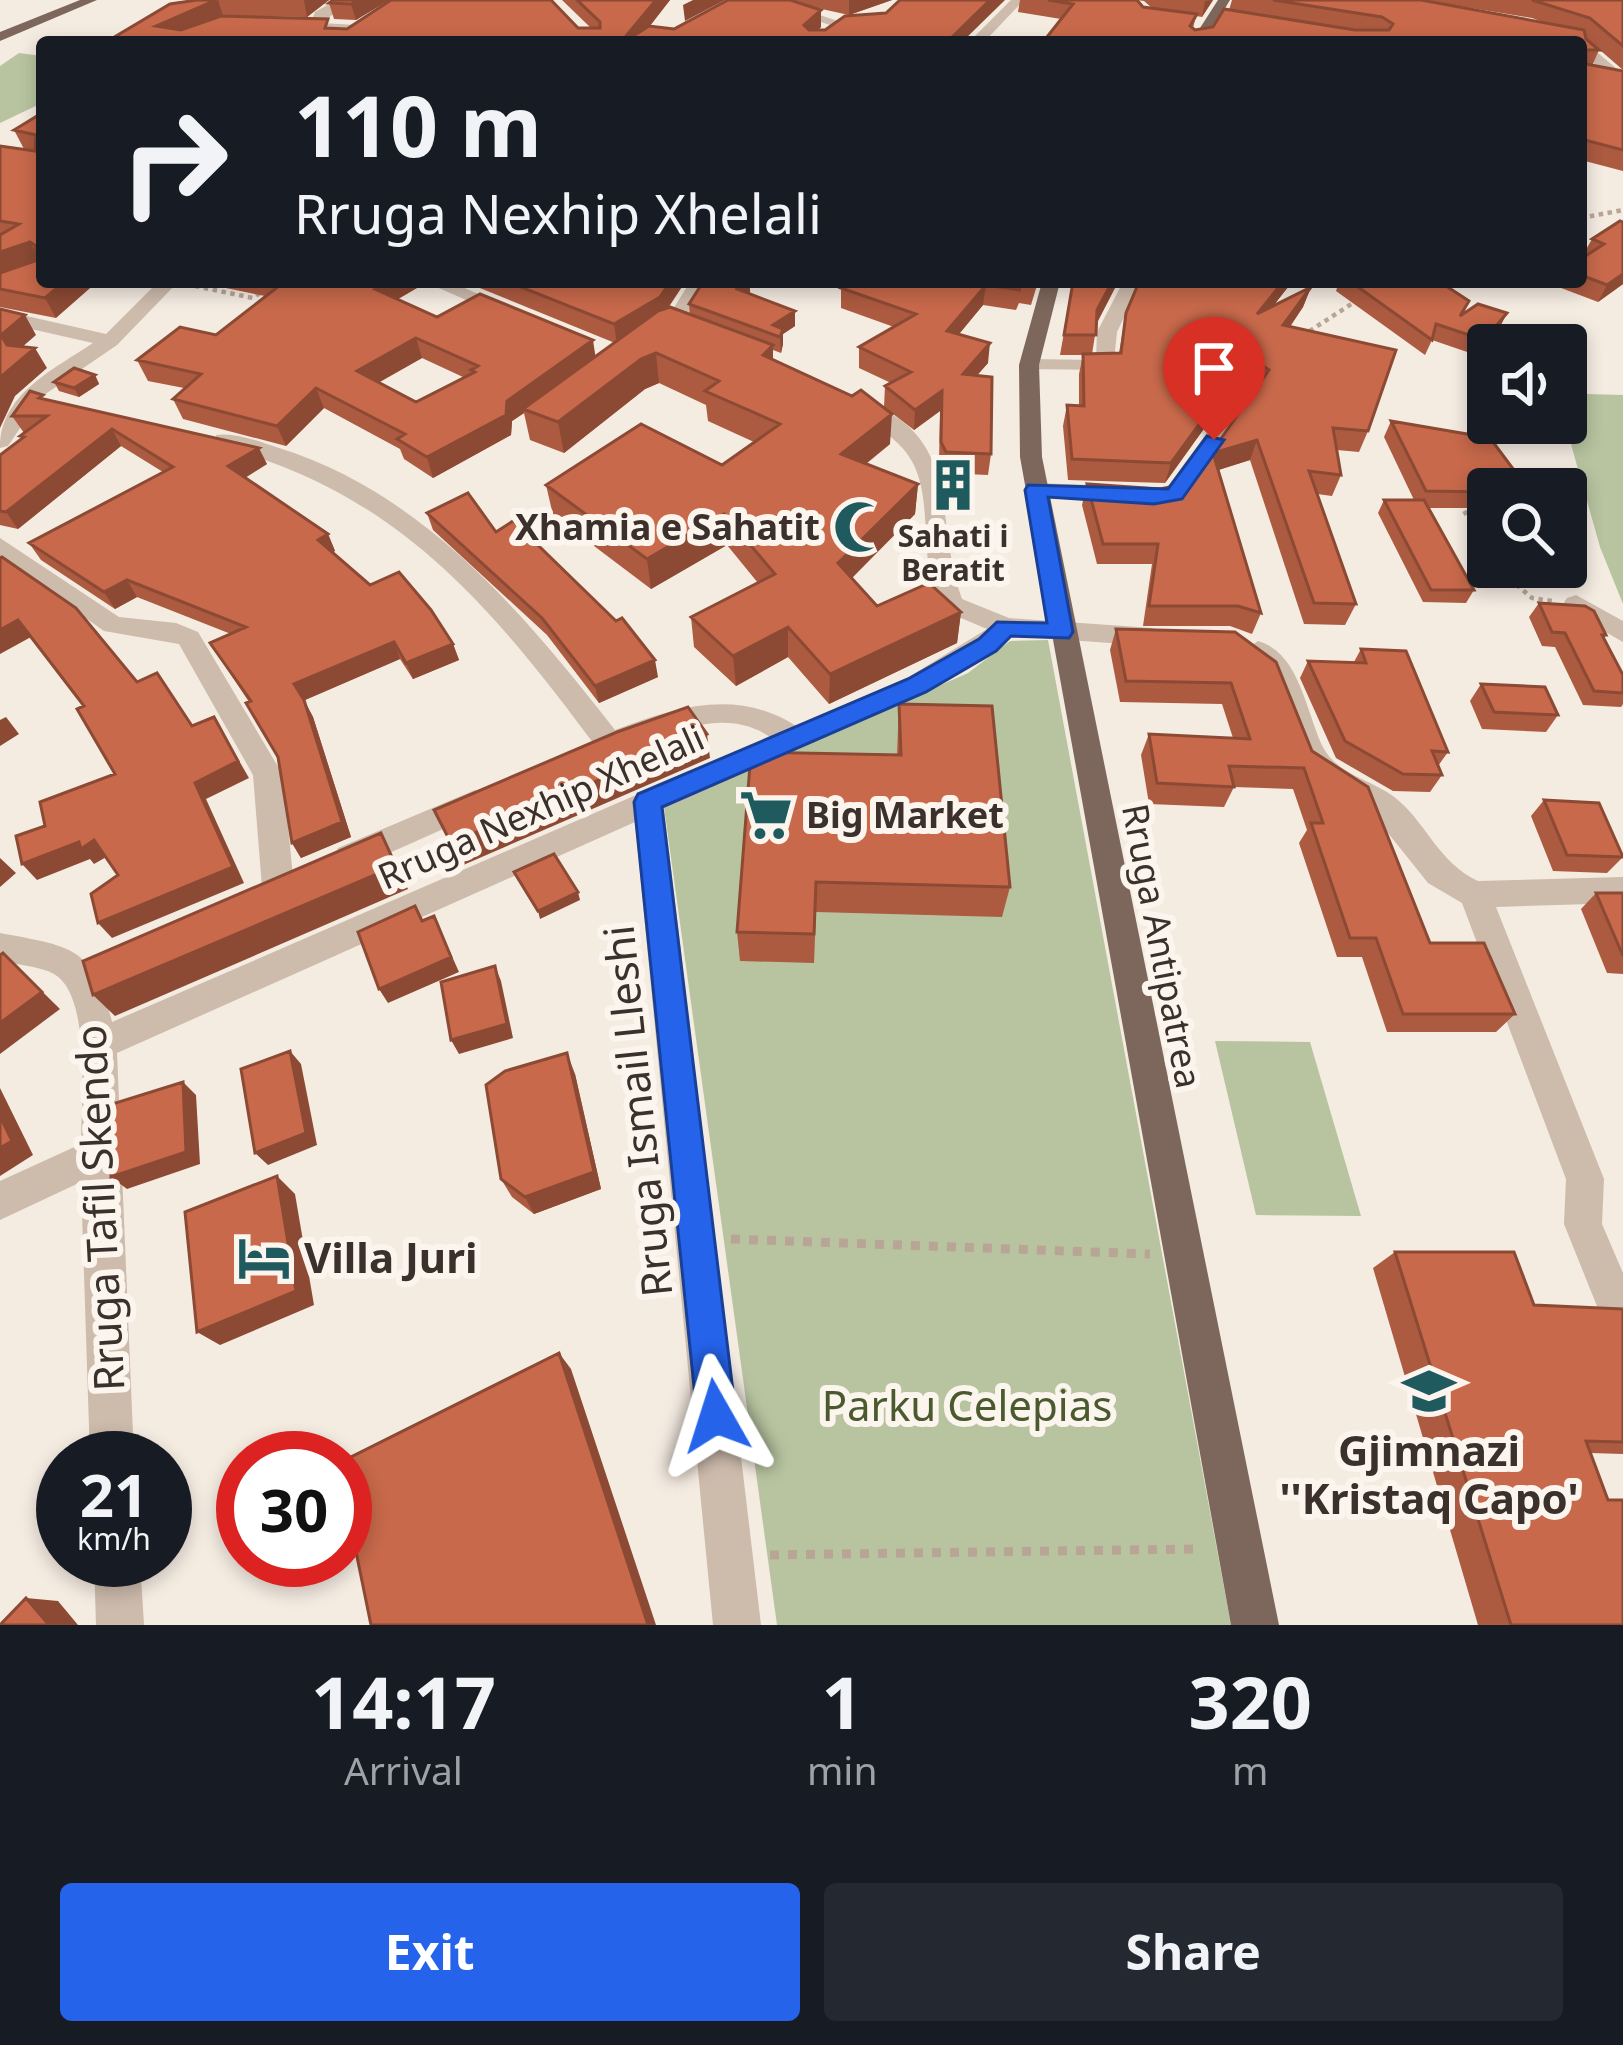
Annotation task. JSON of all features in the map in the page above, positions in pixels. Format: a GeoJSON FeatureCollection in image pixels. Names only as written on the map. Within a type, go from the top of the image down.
{"type":"FeatureCollection","features":[{"type":"Feature","properties":{"kind":"main road"},"geometry":{"type":"LineString","coordinates":[[0,37],[91,0]]}},
{"type":"Feature","properties":{"kind":"main road"},"geometry":{"type":"LineString","coordinates":[[1203,36],[1224,0]]}},
{"type":"Feature","properties":{"kind":"main road","name":"Rruga Antipatrea"},"geometry":{"type":"LineString","coordinates":[[1049,288],[1029,365],[1029,433],[1036,490],[1255,1625]]}},
{"type":"Feature","properties":{"kind":"street"},"geometry":{"type":"LineString","coordinates":[[313,26],[320,15],[345,0]]}},
{"type":"Feature","properties":{"kind":"street"},"geometry":{"type":"LineString","coordinates":[[760,0],[845,20],[824,36]]}},
{"type":"Feature","properties":{"kind":"street"},"geometry":{"type":"LineString","coordinates":[[982,36],[1018,0]]}},
{"type":"Feature","properties":{"kind":"street"},"geometry":{"type":"LineString","coordinates":[[347,36],[373,19]]}},
{"type":"Feature","properties":{"kind":"street"},"geometry":{"type":"LineString","coordinates":[[1184,21],[1215,20]]}},
{"type":"Feature","properties":{"kind":"street"},"geometry":{"type":"LineString","coordinates":[[294,25],[356,29]]}},
{"type":"Feature","properties":{"kind":"street"},"geometry":{"type":"LineString","coordinates":[[1587,52],[1623,81]]}},
{"type":"Feature","properties":{"kind":"street"},"geometry":{"type":"LineString","coordinates":[[1587,76],[1623,81]]}},
{"type":"Feature","properties":{"kind":"street"},"geometry":{"type":"LineString","coordinates":[[0,441],[33,393],[110,340],[163,288]]}},
{"type":"Feature","properties":{"kind":"street"},"geometry":{"type":"LineString","coordinates":[[443,288],[532,322]]}},
{"type":"Feature","properties":{"kind":"street"},"geometry":{"type":"LineString","coordinates":[[672,330],[683,302],[695,288]]}},
{"type":"Feature","properties":{"kind":"street"},"geometry":{"type":"LineString","coordinates":[[1029,365],[1106,366],[1107,332],[1129,288]]}},
{"type":"Feature","properties":{"kind":"street"},"geometry":{"type":"LineString","coordinates":[[0,316],[110,340]]}},
{"type":"Feature","properties":{"kind":"street"},"geometry":{"type":"LineString","coordinates":[[1036,490],[1154,497],[1175,494],[1247,391]]}},
{"type":"Feature","properties":{"kind":"street"},"geometry":{"type":"LineString","coordinates":[[33,393],[67,407]]}},
{"type":"Feature","properties":{"kind":"street"},"geometry":{"type":"LineString","coordinates":[[838,396],[883,419],[923,458],[933,482],[942,586],[951,604],[1006,627],[1178,638]]}},
{"type":"Feature","properties":{"kind":"street"},"geometry":{"type":"LineString","coordinates":[[189,435],[265,451],[316,469],[364,494],[471,584],[529,641],[600,748],[682,716],[710,712],[773,722],[792,738]]}},
{"type":"Feature","properties":{"kind":"street"},"geometry":{"type":"LineString","coordinates":[[0,546],[112,625],[176,632],[189,638],[268,776],[288,883],[506,788]]}},
{"type":"Feature","properties":{"kind":"street"},"geometry":{"type":"LineString","coordinates":[[1576,604],[1623,633]]}},
{"type":"Feature","properties":{"kind":"street","name":"Rruga Nexhip Xhelali"},"geometry":{"type":"LineString","coordinates":[[99,1044],[945,671],[1006,627]]}},
{"type":"Feature","properties":{"kind":"street"},"geometry":{"type":"LineString","coordinates":[[1230,640],[1254,647],[1275,663],[1316,762],[1384,805],[1442,881],[1475,894],[1623,890]]}},
{"type":"Feature","properties":{"kind":"street","name":"Rruga Ismail Lleshi"},"geometry":{"type":"LineString","coordinates":[[648,802],[737,1625]]}},
{"type":"Feature","properties":{"kind":"street"},"geometry":{"type":"LineString","coordinates":[[1475,894],[1585,1179],[1583,1224],[1623,1322]]}},
{"type":"Feature","properties":{"kind":"street","name":"Rruga Tafil Skendo"},"geometry":{"type":"LineString","coordinates":[[0,947],[60,958],[88,969],[99,1044],[98,1154],[111,1431]]}},
{"type":"Feature","properties":{"kind":"street"},"geometry":{"type":"LineString","coordinates":[[0,1201],[98,1154]]}},
{"type":"Feature","properties":{"kind":"street"},"geometry":{"type":"LineString","coordinates":[[118,1587],[119,1625]]}},
{"type":"Feature","properties":{"kind":"path"},"geometry":{"type":"LineString","coordinates":[[1587,217],[1623,210]]}},
{"type":"Feature","properties":{"kind":"path"},"geometry":{"type":"LineString","coordinates":[[205,288],[253,298],[267,288]]}},
{"type":"Feature","properties":{"kind":"path"},"geometry":{"type":"LineString","coordinates":[[1300,338],[1318,321],[1355,301]]}},
{"type":"Feature","properties":{"kind":"path"},"geometry":{"type":"LineString","coordinates":[[1456,494],[1467,515]]}},
{"type":"Feature","properties":{"kind":"path"},"geometry":{"type":"LineString","coordinates":[[1520,588],[1532,598],[1576,604]]}},
{"type":"Feature","properties":{"kind":"path"},"geometry":{"type":"LineString","coordinates":[[698,1238],[1182,1255]]}},
{"type":"Feature","properties":{"kind":"path"},"geometry":{"type":"LineString","coordinates":[[730,1556],[1240,1548]]}},
{"type":"Feature","properties":{"kind":"green space"},"geometry":{"type":"Polygon","coordinates":[[[19,53],[36,55],[36,106],[0,123],[0,66],[19,53]]]}},
{"type":"Feature","properties":{"kind":"green space"},"geometry":{"type":"Polygon","coordinates":[[[1587,394],[1623,395],[1623,604],[1587,501],[1587,468],[1578,468],[1571,444],[1587,444],[1587,394]]]}},
{"type":"Feature","properties":{"kind":"green space","name":"Parku Celepias"},"geometry":{"type":"Polygon","coordinates":[[[1048,640],[1231,1625],[777,1625],[664,807],[968,673],[1010,641],[1048,640]]]}},
{"type":"Feature","properties":{"kind":"green space"},"geometry":{"type":"Polygon","coordinates":[[[1215,1041],[1310,1042],[1361,1216],[1256,1215],[1215,1041]]]}},
{"type":"Feature","properties":{"kind":"building"},"geometry":{"type":"Polygon","coordinates":[[[216,0],[156,26],[181,30],[221,16],[328,19],[325,28],[347,29],[391,0],[551,0],[578,28],[600,28],[600,22],[577,0],[656,0],[626,36],[116,36],[170,4],[216,0]]]}},
{"type":"Feature","properties":{"kind":"building"},"geometry":{"type":"Polygon","coordinates":[[[728,0],[790,0],[821,10],[804,25],[809,30],[825,30],[845,16],[886,13],[900,0],[990,0],[953,36],[633,36],[649,26],[674,29],[728,0]]]}},
{"type":"Feature","properties":{"kind":"building"},"geometry":{"type":"Polygon","coordinates":[[[1048,0],[1137,0],[1143,7],[1197,14],[1190,26],[1195,30],[1213,27],[1224,9],[1355,30],[1389,30],[1393,24],[1382,17],[1273,0],[1421,0],[1584,30],[1585,36],[1048,36],[1073,4],[1048,0]]]}},
{"type":"Feature","properties":{"kind":"building"},"geometry":{"type":"Polygon","coordinates":[[[1532,0],[1623,0],[1623,46],[1590,18],[1532,0]]]}},
{"type":"Feature","properties":{"kind":"building"},"geometry":{"type":"Polygon","coordinates":[[[1587,64],[1623,71],[1623,150],[1587,141],[1587,64]]]}},
{"type":"Feature","properties":{"kind":"building"},"geometry":{"type":"Polygon","coordinates":[[[36,117],[36,135],[14,130],[36,117]]]}},
{"type":"Feature","properties":{"kind":"building"},"geometry":{"type":"Polygon","coordinates":[[[36,135],[36,246],[30,242],[0,252],[0,235],[19,224],[0,221],[0,146],[35,151],[36,135]]]}},
{"type":"Feature","properties":{"kind":"building"},"geometry":{"type":"Polygon","coordinates":[[[1623,222],[1623,274],[1607,285],[1587,277],[1587,255],[1604,244],[1592,239],[1623,222]]]}},
{"type":"Feature","properties":{"kind":"building"},"geometry":{"type":"Polygon","coordinates":[[[36,246],[36,288],[57,288],[45,298],[0,289],[0,273],[35,261],[36,246]]]}},
{"type":"Feature","properties":{"kind":"building"},"geometry":{"type":"Polygon","coordinates":[[[276,288],[377,288],[437,317],[480,294],[593,340],[507,401],[506,415],[427,457],[397,439],[405,434],[316,388],[277,426],[173,399],[201,374],[137,360],[180,327],[216,335],[276,288]],[[416,338],[357,371],[416,402],[475,372],[471,370],[478,366],[416,338]]]}},
{"type":"Feature","properties":{"kind":"building"},"geometry":{"type":"Polygon","coordinates":[[[523,288],[666,288],[660,297],[614,324],[523,288]]]}},
{"type":"Feature","properties":{"kind":"building"},"geometry":{"type":"Polygon","coordinates":[[[699,288],[738,288],[795,311],[773,325],[783,329],[780,337],[689,304],[699,288]]]}},
{"type":"Feature","properties":{"kind":"building"},"geometry":{"type":"Polygon","coordinates":[[[841,288],[983,288],[947,331],[990,343],[963,374],[992,377],[991,454],[946,452],[941,442],[942,391],[915,410],[885,386],[911,372],[859,347],[916,314],[841,288]]]}},
{"type":"Feature","properties":{"kind":"building"},"geometry":{"type":"Polygon","coordinates":[[[1072,288],[1109,288],[1097,310],[1096,335],[1064,335],[1072,288]]]}},
{"type":"Feature","properties":{"kind":"building"},"geometry":{"type":"Polygon","coordinates":[[[1136,288],[1278,288],[1257,314],[1310,288],[1283,325],[1396,350],[1368,431],[1333,428],[1341,475],[1309,471],[1356,604],[1314,603],[1257,440],[1213,453],[1261,613],[1238,606],[1149,606],[1158,544],[1103,544],[1087,484],[1160,489],[1190,483],[1269,370],[1256,361],[1243,364],[1171,463],[1072,459],[1067,405],[1084,406],[1083,354],[1121,353],[1126,313],[1136,288]]]}},
{"type":"Feature","properties":{"kind":"building"},"geometry":{"type":"Polygon","coordinates":[[[1359,288],[1449,288],[1469,301],[1460,316],[1478,304],[1507,313],[1498,324],[1467,324],[1467,334],[1436,324],[1432,340],[1359,288]]]}},
{"type":"Feature","properties":{"kind":"building"},"geometry":{"type":"Polygon","coordinates":[[[670,307],[773,345],[763,355],[852,396],[861,390],[892,414],[841,454],[918,484],[838,563],[877,606],[929,583],[961,612],[830,674],[788,627],[733,656],[691,617],[775,574],[724,514],[647,559],[546,485],[641,424],[722,465],[780,424],[705,391],[719,381],[656,353],[641,359],[558,422],[523,409],[670,307]]]}},
{"type":"Feature","properties":{"kind":"building"},"geometry":{"type":"Polygon","coordinates":[[[0,309],[25,315],[1,335],[7,345],[35,348],[0,380],[0,309]]]}},
{"type":"Feature","properties":{"kind":"building"},"geometry":{"type":"Polygon","coordinates":[[[74,368],[95,375],[74,388],[54,382],[74,368]]]}},
{"type":"Feature","properties":{"kind":"building"},"geometry":{"type":"Polygon","coordinates":[[[30,391],[43,395],[39,398],[259,448],[228,466],[328,534],[318,540],[370,585],[399,572],[431,610],[453,644],[406,663],[394,642],[294,684],[304,700],[342,822],[292,843],[278,757],[246,703],[251,701],[210,643],[246,627],[127,580],[104,592],[29,543],[173,467],[112,429],[6,512],[0,511],[0,455],[47,416],[12,416],[30,391]]]}},
{"type":"Feature","properties":{"kind":"building"},"geometry":{"type":"Polygon","coordinates":[[[1391,421],[1467,434],[1467,444],[1494,444],[1512,468],[1467,468],[1467,492],[1426,491],[1391,421]]]}},
{"type":"Feature","properties":{"kind":"building"},"geometry":{"type":"Polygon","coordinates":[[[468,493],[496,532],[513,521],[616,621],[622,618],[655,660],[595,686],[542,618],[427,513],[468,493]]]}},
{"type":"Feature","properties":{"kind":"building"},"geometry":{"type":"Polygon","coordinates":[[[1384,500],[1424,500],[1467,577],[1467,588],[1474,590],[1431,590],[1384,500]]]}},
{"type":"Feature","properties":{"kind":"building"},"geometry":{"type":"Polygon","coordinates":[[[2,557],[76,608],[137,682],[157,673],[192,726],[214,717],[238,761],[195,783],[233,867],[98,923],[91,894],[118,875],[94,840],[81,849],[79,842],[22,864],[16,836],[45,826],[40,802],[115,774],[77,709],[84,706],[18,620],[0,630],[2,557]]]}},
{"type":"Feature","properties":{"kind":"building"},"geometry":{"type":"Polygon","coordinates":[[[1539,603],[1585,606],[1594,611],[1623,675],[1623,693],[1594,691],[1565,633],[1552,632],[1539,603]]]}},
{"type":"Feature","properties":{"kind":"building"},"geometry":{"type":"Polygon","coordinates":[[[1116,629],[1235,632],[1276,662],[1312,751],[1368,787],[1430,943],[1484,943],[1515,1014],[1403,1014],[1376,938],[1350,938],[1311,823],[1323,823],[1304,768],[1229,766],[1234,787],[1157,783],[1149,734],[1250,739],[1231,683],[1126,681],[1116,629]]]}},
{"type":"Feature","properties":{"kind":"building"},"geometry":{"type":"Polygon","coordinates":[[[1361,649],[1406,651],[1448,752],[1432,751],[1442,775],[1403,774],[1345,741],[1308,661],[1366,663],[1361,649]]]}},
{"type":"Feature","properties":{"kind":"building"},"geometry":{"type":"Polygon","coordinates":[[[1481,684],[1545,687],[1558,715],[1494,712],[1481,684]]]}},
{"type":"Feature","properties":{"kind":"building"},"geometry":{"type":"Polygon","coordinates":[[[899,704],[992,706],[1010,887],[816,882],[814,934],[737,932],[751,752],[901,755],[899,704]]]}},
{"type":"Feature","properties":{"kind":"building"},"geometry":{"type":"Polygon","coordinates":[[[688,707],[707,734],[451,843],[434,810],[617,732],[688,707]]]}},
{"type":"Feature","properties":{"kind":"building"},"geometry":{"type":"Polygon","coordinates":[[[1544,800],[1599,803],[1623,857],[1567,855],[1544,800]]]}},
{"type":"Feature","properties":{"kind":"building"},"geometry":{"type":"Polygon","coordinates":[[[381,833],[396,866],[93,995],[83,961],[381,833]]]}},
{"type":"Feature","properties":{"kind":"building"},"geometry":{"type":"Polygon","coordinates":[[[554,854],[578,892],[538,911],[514,872],[554,854]]]}},
{"type":"Feature","properties":{"kind":"building"},"geometry":{"type":"Polygon","coordinates":[[[1596,893],[1623,893],[1623,956],[1596,893]]]}},
{"type":"Feature","properties":{"kind":"building"},"geometry":{"type":"Polygon","coordinates":[[[415,906],[422,921],[434,916],[451,957],[379,989],[358,932],[415,906]]]}},
{"type":"Feature","properties":{"kind":"building"},"geometry":{"type":"Polygon","coordinates":[[[0,955],[42,992],[0,1023],[0,955]]]}},
{"type":"Feature","properties":{"kind":"building"},"geometry":{"type":"Polygon","coordinates":[[[495,966],[507,1024],[451,1040],[441,982],[495,966]]]}},
{"type":"Feature","properties":{"kind":"building"},"geometry":{"type":"Polygon","coordinates":[[[290,1051],[306,1133],[255,1153],[241,1069],[290,1051]]]}},
{"type":"Feature","properties":{"kind":"building"},"geometry":{"type":"Polygon","coordinates":[[[567,1053],[594,1172],[525,1197],[501,1179],[486,1085],[505,1071],[567,1053]]]}},
{"type":"Feature","properties":{"kind":"building"},"geometry":{"type":"Polygon","coordinates":[[[183,1082],[186,1152],[111,1177],[109,1105],[183,1082]]]}},
{"type":"Feature","properties":{"kind":"building"},"geometry":{"type":"Polygon","coordinates":[[[0,1116],[12,1141],[0,1148],[0,1116]]]}},
{"type":"Feature","properties":{"kind":"building"},"geometry":{"type":"Polygon","coordinates":[[[277,1176],[296,1291],[197,1332],[185,1212],[277,1176]]]}},
{"type":"Feature","properties":{"kind":"building"},"geometry":{"type":"Polygon","coordinates":[[[1395,1252],[1514,1252],[1534,1305],[1623,1309],[1623,1442],[1586,1441],[1608,1500],[1623,1500],[1623,1625],[1511,1625],[1395,1252]]]}},
{"type":"Feature","properties":{"kind":"building"},"geometry":{"type":"Polygon","coordinates":[[[559,1353],[648,1625],[371,1625],[363,1587],[372,1587],[372,1446],[559,1353]]]}},
{"type":"Feature","properties":{"kind":"building"},"geometry":{"type":"Polygon","coordinates":[[[26,1598],[49,1625],[0,1625],[26,1598]]]}},
{"type":"Feature","properties":{"kind":"place","name":"Sahati i Beratit"},"geometry":{"type":"Point","coordinates":[953,485]}},
{"type":"Feature","properties":{"kind":"place","name":"Xhamia e Sahatit"},"geometry":{"type":"Point","coordinates":[860,527]}},
{"type":"Feature","properties":{"kind":"place","name":"Big Market"},"geometry":{"type":"Point","coordinates":[766,815]}},
{"type":"Feature","properties":{"kind":"place","name":"Villa Juri"},"geometry":{"type":"Point","coordinates":[264,1258]}},
{"type":"Feature","properties":{"kind":"place","name":"Gjimnazi ''Kristaq Capo'"},"geometry":{"type":"Point","coordinates":[1429,1391]}},
{"type":"Feature","properties":{"kind":"route"},"geometry":{"type":"LineString","coordinates":[[716,1416],[648,802],[917,686],[987,645],[1006,627],[1061,632],[1036,490],[1154,497],[1175,494],[1214,440]]}}]}
